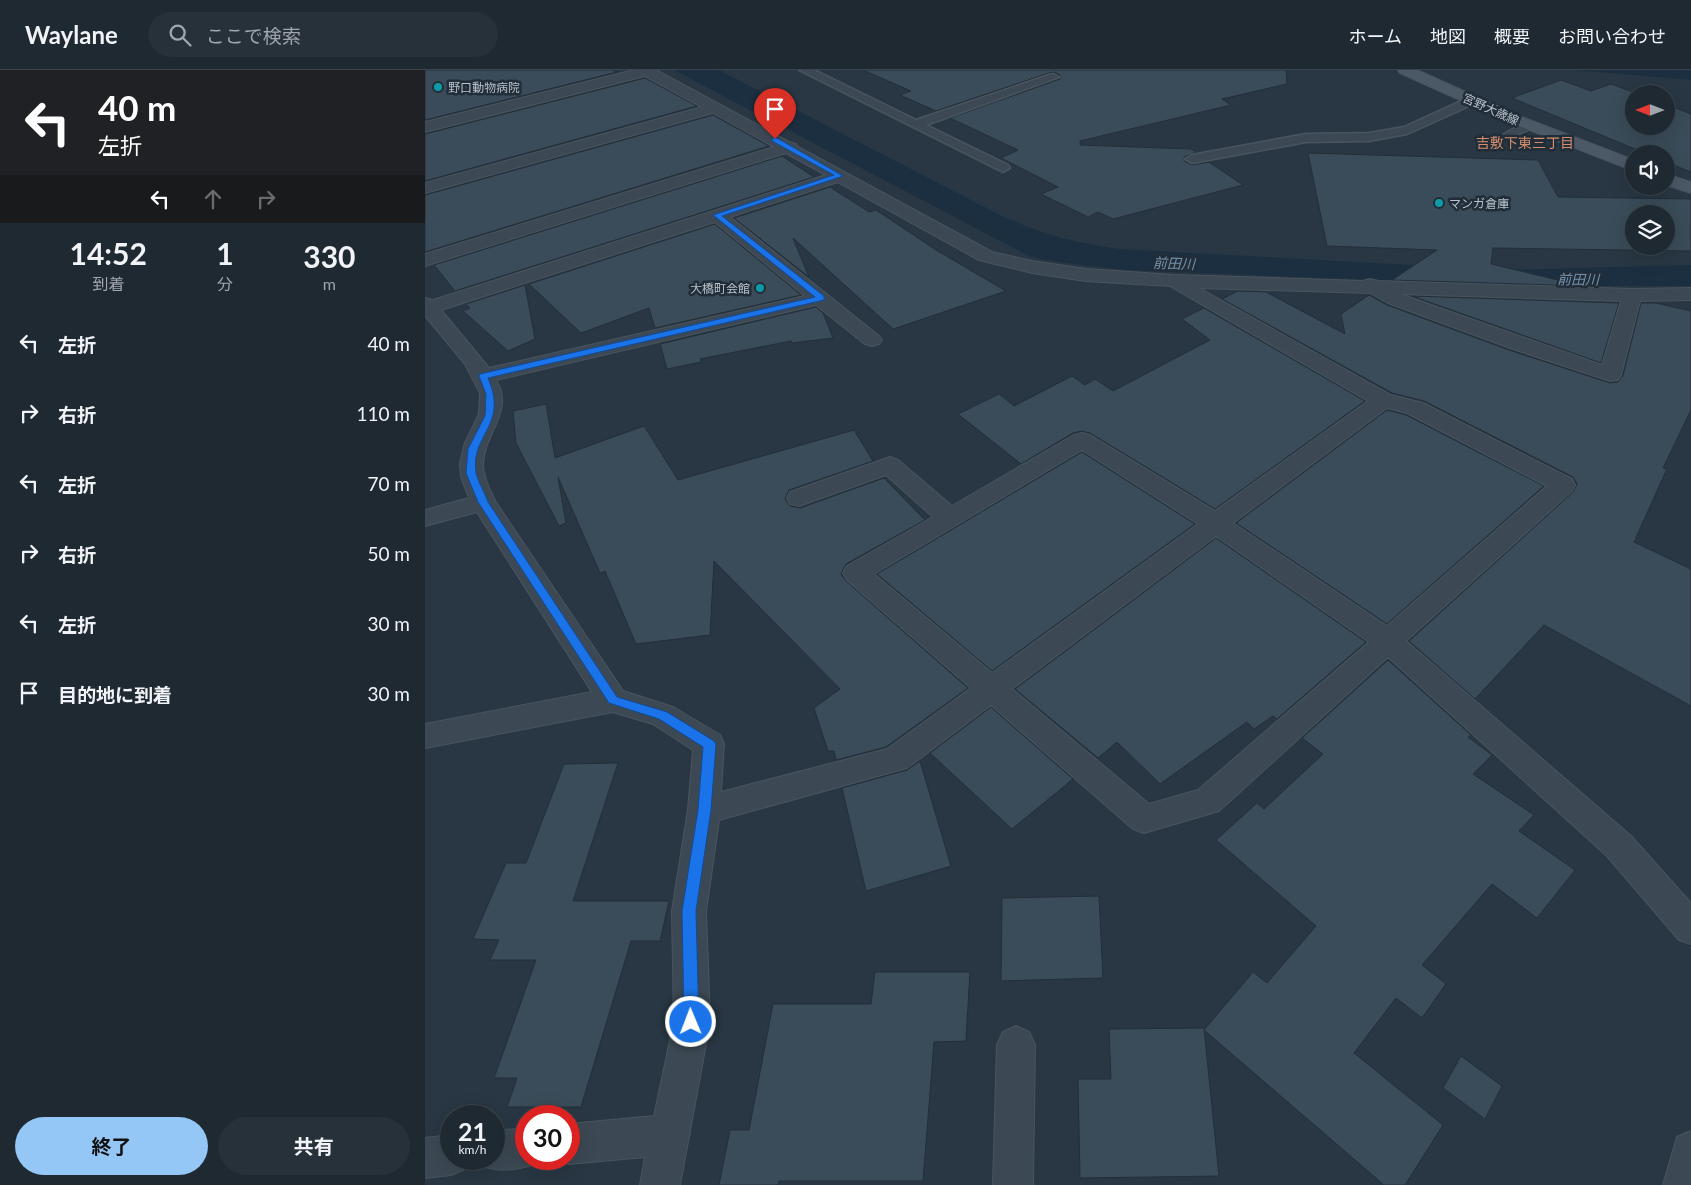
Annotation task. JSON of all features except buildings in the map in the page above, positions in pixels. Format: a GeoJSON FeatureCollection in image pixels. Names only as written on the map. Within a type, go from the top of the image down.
{"type":"FeatureCollection","features":[{"type":"Feature","properties":{"kind":"main road","name":"宮野大歳線"},"geometry":{"type":"LineString","coordinates":[[1405,70],[1529,125],[1625,162]]}},
{"type":"Feature","properties":{"kind":"main road"},"geometry":{"type":"LineString","coordinates":[[1675,182],[1691,188]]}},
{"type":"Feature","properties":{"kind":"street"},"geometry":{"type":"LineString","coordinates":[[425,127],[646,71],[790,147],[986,256],[1032,267],[1086,275],[1174,281],[1370,285],[1633,295],[1691,294]]}},
{"type":"Feature","properties":{"kind":"street"},"geometry":{"type":"LineString","coordinates":[[425,188],[715,108]]}},
{"type":"Feature","properties":{"kind":"street"},"geometry":{"type":"LineString","coordinates":[[425,260],[790,147]]}},
{"type":"Feature","properties":{"kind":"street"},"geometry":{"type":"LineString","coordinates":[[613,700],[483,502],[471,473],[473,449],[490,416],[491,394],[483,376],[427,306],[840,176]]}},
{"type":"Feature","properties":{"kind":"street"},"geometry":{"type":"LineString","coordinates":[[717,215],[871,340]]}},
{"type":"Feature","properties":{"kind":"street"},"geometry":{"type":"LineString","coordinates":[[1174,281],[1383,400],[1415,408],[1563,485],[1388,641],[1208,800],[1144,819],[993,688],[856,573],[1082,440],[1217,524],[1388,641],[1619,846],[1691,928]]}},
{"type":"Feature","properties":{"kind":"street"},"geometry":{"type":"LineString","coordinates":[[1370,285],[1395,299],[1517,344],[1610,375],[1633,295]]}},
{"type":"Feature","properties":{"kind":"street"},"geometry":{"type":"LineString","coordinates":[[483,376],[821,298]]}},
{"type":"Feature","properties":{"kind":"street"},"geometry":{"type":"LineString","coordinates":[[704,810],[896,759],[1383,400]]}},
{"type":"Feature","properties":{"kind":"street"},"geometry":{"type":"LineString","coordinates":[[799,498],[890,465],[949,518]]}},
{"type":"Feature","properties":{"kind":"street"},"geometry":{"type":"LineString","coordinates":[[425,518],[483,502]]}},
{"type":"Feature","properties":{"kind":"street"},"geometry":{"type":"LineString","coordinates":[[425,736],[613,700],[663,715],[709,744],[704,810],[689,911],[691,1022],[659,1185]]}},
{"type":"Feature","properties":{"kind":"street"},"geometry":{"type":"LineString","coordinates":[[1013,1185],[1017,1044]]}},
{"type":"Feature","properties":{"kind":"street"},"geometry":{"type":"LineString","coordinates":[[580,1143],[668,1135]]}},
{"type":"Feature","properties":{"kind":"street"},"geometry":{"type":"LineString","coordinates":[[1683,1185],[1691,1151]]}},
{"type":"Feature","properties":{"kind":"street"},"geometry":{"type":"LineString","coordinates":[[425,1158],[440,1156]]}},
{"type":"Feature","properties":{"kind":"lane"},"geometry":{"type":"LineString","coordinates":[[805,70],[1003,168]]}},
{"type":"Feature","properties":{"kind":"lane"},"geometry":{"type":"LineString","coordinates":[[915,125],[1053,77]]}},
{"type":"Feature","properties":{"kind":"lane"},"geometry":{"type":"LineString","coordinates":[[1192,159],[1306,138],[1369,137],[1407,130],[1472,100]]}},
{"type":"Feature","properties":{"kind":"lane"},"geometry":{"type":"LineString","coordinates":[[1510,134],[1529,125]]}},
{"type":"Feature","properties":{"kind":"water","name":"前田川"},"geometry":{"type":"Polygon","coordinates":[[[674,70],[719,70],[1000,215],[1030,228],[1073,241],[1120,249],[1504,270],[1691,265],[1691,286],[1528,286],[1126,270],[1031,257],[674,70]]]}},
{"type":"Feature","properties":{"kind":"water"},"geometry":{"type":"Polygon","coordinates":[[[1575,70],[1691,70],[1691,80],[1575,70]]]}},
{"type":"Feature","properties":{"kind":"place","name":"野口動物病院"},"geometry":{"type":"Point","coordinates":[438,87]}},
{"type":"Feature","properties":{"kind":"place","name":"マンガ倉庫"},"geometry":{"type":"Point","coordinates":[1439,203]}},
{"type":"Feature","properties":{"kind":"place","name":"大橋町会館"},"geometry":{"type":"Point","coordinates":[760,288]}},
{"type":"Feature","properties":{"kind":"district","name":"吉敷下東三丁目"},"geometry":{"type":"Point","coordinates":[1525,142]}},
{"type":"Feature","properties":{"kind":"route"},"geometry":{"type":"LineString","coordinates":[[691,1022],[689,911],[704,810],[709,744],[663,715],[613,700],[483,502],[471,473],[473,449],[490,416],[491,394],[483,376],[821,298],[717,215],[840,176],[775,139]]}}]}
